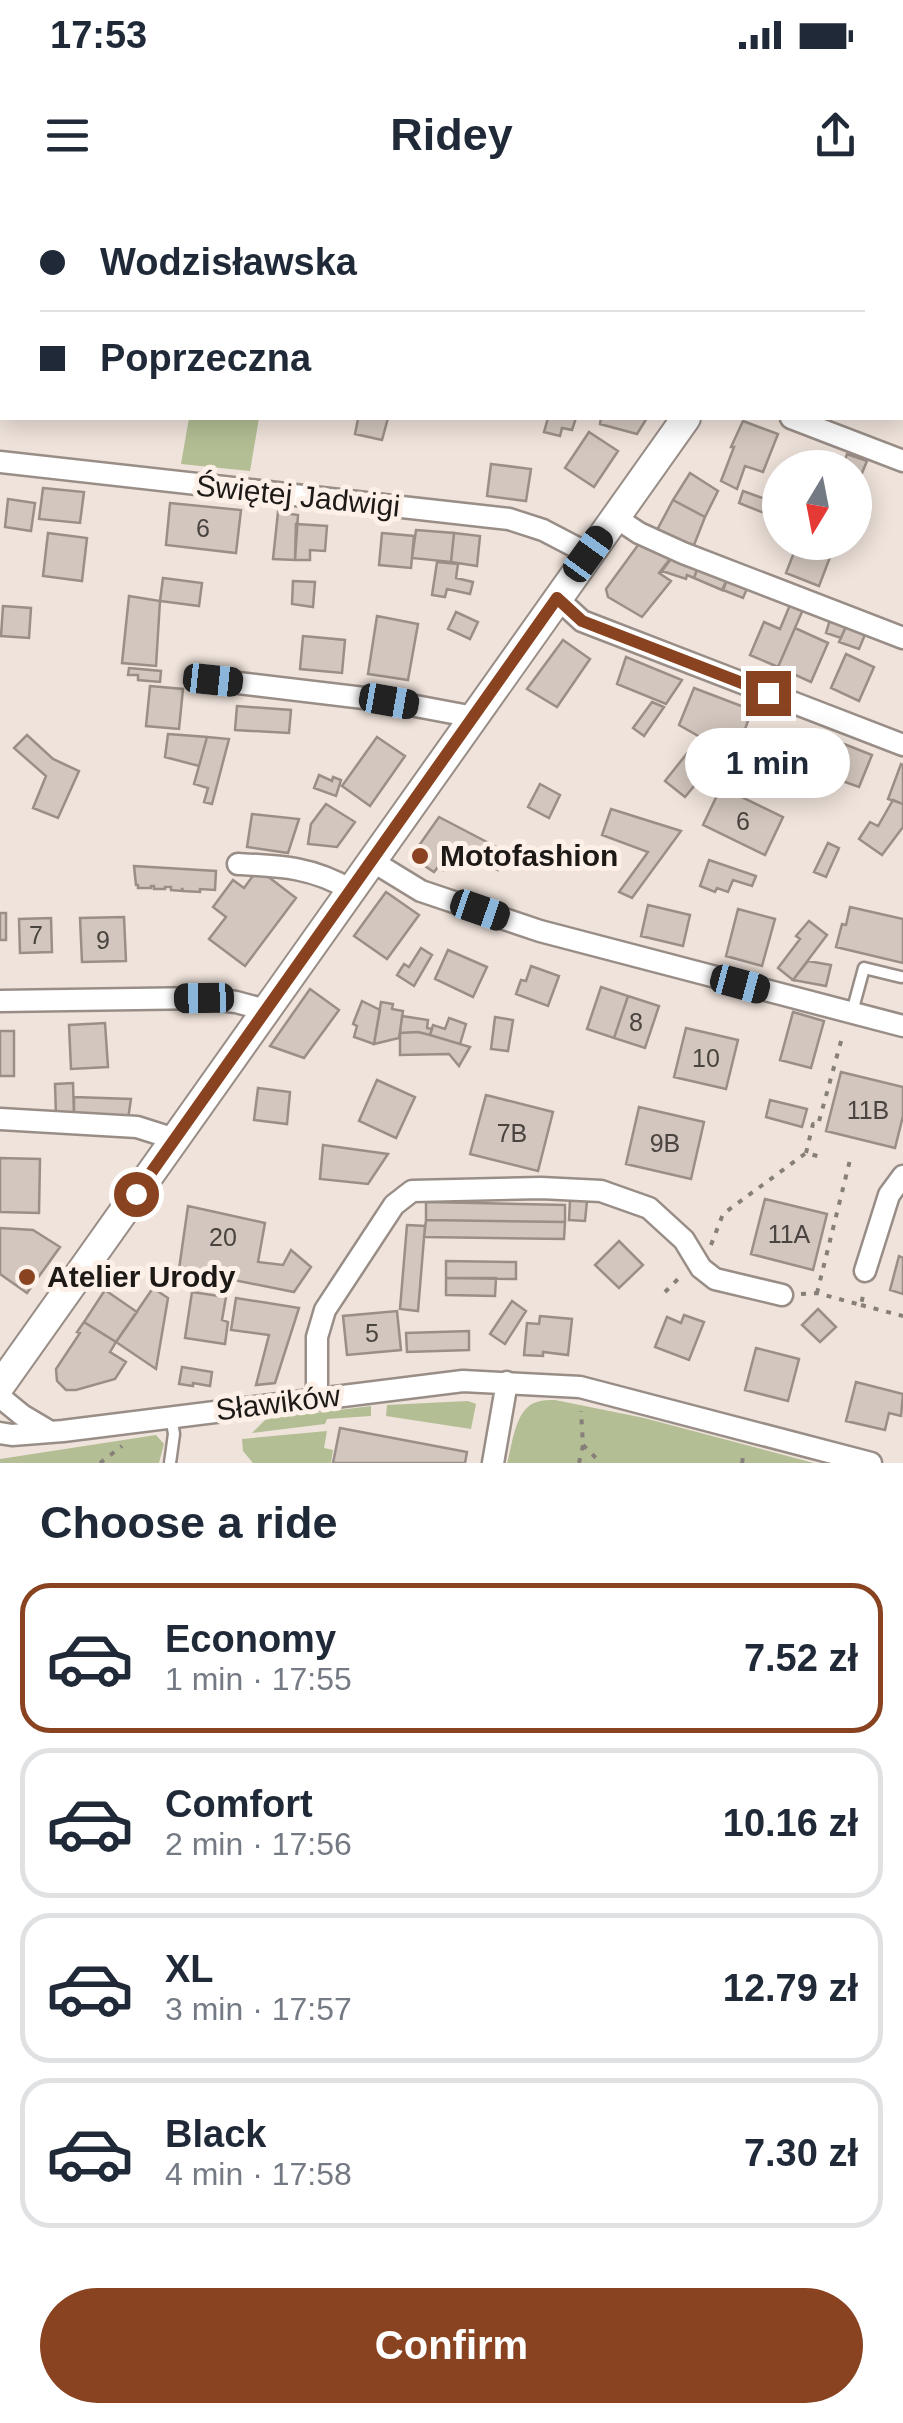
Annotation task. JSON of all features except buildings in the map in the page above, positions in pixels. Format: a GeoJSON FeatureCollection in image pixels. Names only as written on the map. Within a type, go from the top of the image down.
{"type":"FeatureCollection","features":[{"type":"Feature","properties":{"kind":"street"},"geometry":{"type":"LineString","coordinates":[[0,1386],[685,420]]}},
{"type":"Feature","properties":{"kind":"street"},"geometry":{"type":"LineString","coordinates":[[796,420],[903,461]]}},
{"type":"Feature","properties":{"kind":"street","name":"Świętej Jadwigi"},"geometry":{"type":"LineString","coordinates":[[0,462],[508,519],[543,530],[588,554]]}},
{"type":"Feature","properties":{"kind":"street"},"geometry":{"type":"LineString","coordinates":[[615,517],[683,553],[903,638]]}},
{"type":"Feature","properties":{"kind":"street"},"geometry":{"type":"LineString","coordinates":[[557,598],[582,621],[903,745]]}},
{"type":"Feature","properties":{"kind":"street"},"geometry":{"type":"LineString","coordinates":[[213,680],[389,701],[474,717]]}},
{"type":"Feature","properties":{"kind":"street"},"geometry":{"type":"LineString","coordinates":[[372,861],[421,890],[540,930],[903,1026]]}},
{"type":"Feature","properties":{"kind":"street"},"geometry":{"type":"LineString","coordinates":[[238,864],[289,866],[316,872],[351,890]]}},
{"type":"Feature","properties":{"kind":"street"},"geometry":{"type":"LineString","coordinates":[[0,1002],[204,998],[266,1010]]}},
{"type":"Feature","properties":{"kind":"street"},"geometry":{"type":"LineString","coordinates":[[0,1120],[137,1127],[176,1139]]}},
{"type":"Feature","properties":{"kind":"street"},"geometry":{"type":"LineString","coordinates":[[865,1271],[889,1195],[903,1176]]}},
{"type":"Feature","properties":{"kind":"street"},"geometry":{"type":"LineString","coordinates":[[317,1398],[318,1337],[325,1310],[394,1205],[412,1190],[601,1191],[649,1208],[684,1240],[701,1268],[715,1279],[782,1295]]}},
{"type":"Feature","properties":{"kind":"street","name":"Sławików"},"geometry":{"type":"LineString","coordinates":[[0,1433],[49,1431],[463,1382],[507,1382],[580,1388],[871,1463]]}},
{"type":"Feature","properties":{"kind":"street"},"geometry":{"type":"LineString","coordinates":[[493,1463],[507,1382]]}},
{"type":"Feature","properties":{"kind":"street"},"geometry":{"type":"LineString","coordinates":[[0,1398],[49,1431]]}},
{"type":"Feature","properties":{"kind":"lane"},"geometry":{"type":"LineString","coordinates":[[850,1012],[864,968],[901,977]]}},
{"type":"Feature","properties":{"kind":"lane"},"geometry":{"type":"LineString","coordinates":[[170,1463],[174,1434],[171,1416]]}},
{"type":"Feature","properties":{"kind":"path"},"geometry":{"type":"LineString","coordinates":[[701,1268],[723,1214],[806,1153],[813,1124],[818,1125],[850,1012]]}},
{"type":"Feature","properties":{"kind":"path"},"geometry":{"type":"LineString","coordinates":[[806,1153],[821,1157]]}},
{"type":"Feature","properties":{"kind":"path"},"geometry":{"type":"LineString","coordinates":[[817,1292],[850,1160]]}},
{"type":"Feature","properties":{"kind":"path"},"geometry":{"type":"LineString","coordinates":[[861,1304],[865,1271]]}},
{"type":"Feature","properties":{"kind":"path"},"geometry":{"type":"LineString","coordinates":[[782,1295],[817,1292],[903,1316]]}},
{"type":"Feature","properties":{"kind":"path"},"geometry":{"type":"LineString","coordinates":[[579,1463],[583,1445],[580,1401]]}},
{"type":"Feature","properties":{"kind":"path"},"geometry":{"type":"LineString","coordinates":[[100,1463],[130,1438]]}},
{"type":"Feature","properties":{"kind":"path"},"geometry":{"type":"LineString","coordinates":[[583,1445],[601,1463]]}},
{"type":"Feature","properties":{"kind":"green space"},"geometry":{"type":"Polygon","coordinates":[[[189,420],[259,420],[250,471],[181,464],[189,420]]]}},
{"type":"Feature","properties":{"kind":"green space"},"geometry":{"type":"Polygon","coordinates":[[[555,1400],[644,1418],[814,1463],[507,1463],[524,1411],[537,1402],[555,1400]]]}},
{"type":"Feature","properties":{"kind":"green space"},"geometry":{"type":"Polygon","coordinates":[[[468,1401],[476,1404],[471,1429],[386,1416],[387,1405],[468,1401]]]}},
{"type":"Feature","properties":{"kind":"green space"},"geometry":{"type":"Polygon","coordinates":[[[371,1406],[371,1416],[327,1419],[325,1424],[252,1433],[266,1419],[371,1406]]]}},
{"type":"Feature","properties":{"kind":"green space"},"geometry":{"type":"Polygon","coordinates":[[[327,1431],[324,1448],[333,1450],[331,1463],[253,1463],[243,1451],[242,1439],[327,1431]]]}},
{"type":"Feature","properties":{"kind":"green space"},"geometry":{"type":"Polygon","coordinates":[[[156,1435],[164,1444],[159,1463],[0,1463],[0,1459],[156,1435]]]}},
{"type":"Feature","properties":{"kind":"place","name":"Motofashion"},"geometry":{"type":"Point","coordinates":[420,856]}},
{"type":"Feature","properties":{"kind":"place","name":"Atelier Urody"},"geometry":{"type":"Point","coordinates":[27,1277]}},
{"type":"Feature","properties":{"kind":"route"},"geometry":{"type":"LineString","coordinates":[[136,1194],[557,598],[582,621],[768,693]]}}]}
